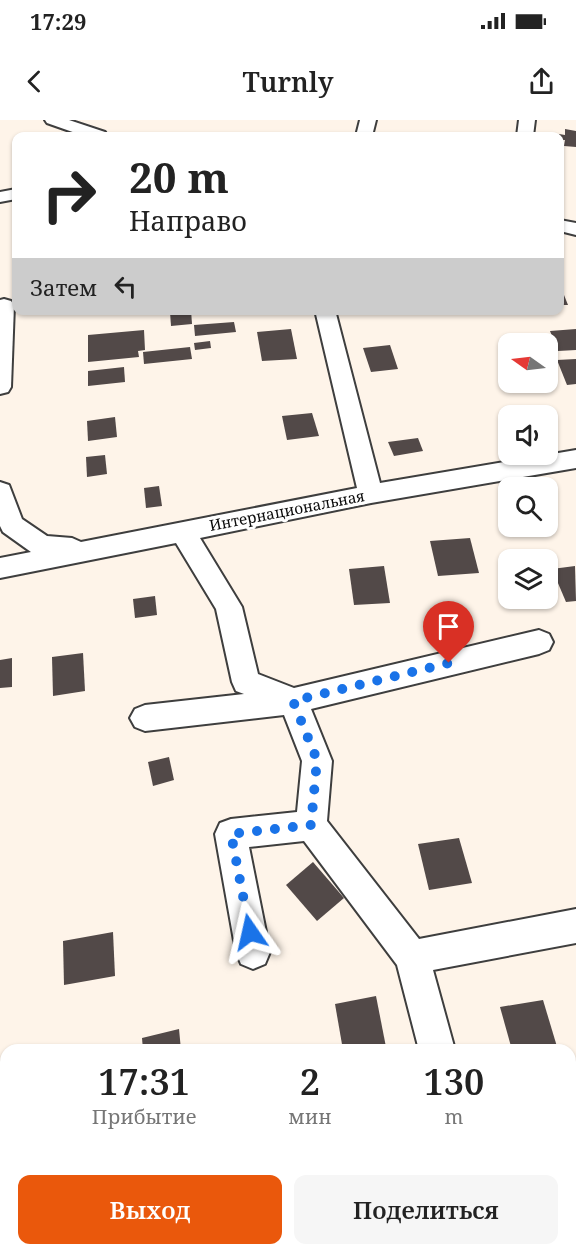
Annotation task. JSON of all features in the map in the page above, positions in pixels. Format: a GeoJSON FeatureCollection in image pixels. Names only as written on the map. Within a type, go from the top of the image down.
{"type":"FeatureCollection","features":[{"type":"Feature","properties":{"kind":"street"},"geometry":{"type":"LineString","coordinates":[[53,120],[88,132]]}},
{"type":"Feature","properties":{"kind":"street"},"geometry":{"type":"LineString","coordinates":[[0,387],[2,306],[12,292]]}},
{"type":"Feature","properties":{"kind":"street"},"geometry":{"type":"LineString","coordinates":[[326,315],[371,494]]}},
{"type":"Feature","properties":{"kind":"street","name":"Интернациональная"},"geometry":{"type":"LineString","coordinates":[[0,568],[371,494],[576,459]]}},
{"type":"Feature","properties":{"kind":"street"},"geometry":{"type":"LineString","coordinates":[[0,491],[12,525],[42,546],[90,550]]}},
{"type":"Feature","properties":{"kind":"street"},"geometry":{"type":"LineString","coordinates":[[183,531],[229,607],[246,682],[293,701],[317,760],[311,825],[412,957],[435,1044]]}},
{"type":"Feature","properties":{"kind":"street"},"geometry":{"type":"LineString","coordinates":[[145,718],[293,701],[539,642]]}},
{"type":"Feature","properties":{"kind":"street"},"geometry":{"type":"LineString","coordinates":[[253,952],[231,834],[311,825]]}},
{"type":"Feature","properties":{"kind":"street"},"geometry":{"type":"LineString","coordinates":[[412,957],[576,926]]}},
{"type":"Feature","properties":{"kind":"building"},"geometry":{"type":"Polygon","coordinates":[[[565,129],[576,131],[576,147],[564,146],[565,129]]]}},
{"type":"Feature","properties":{"kind":"building"},"geometry":{"type":"Polygon","coordinates":[[[170,315],[191,315],[192,324],[171,326],[170,315]]]}},
{"type":"Feature","properties":{"kind":"building"},"geometry":{"type":"Polygon","coordinates":[[[234,322],[236,332],[195,336],[194,325],[234,322]]]}},
{"type":"Feature","properties":{"kind":"building"},"geometry":{"type":"Polygon","coordinates":[[[291,329],[297,359],[262,361],[257,332],[291,329]]]}},
{"type":"Feature","properties":{"kind":"building"},"geometry":{"type":"Polygon","coordinates":[[[576,329],[576,350],[558,351],[558,333],[550,331],[576,329]]]}},
{"type":"Feature","properties":{"kind":"building"},"geometry":{"type":"Polygon","coordinates":[[[144,330],[145,350],[138,351],[139,357],[88,362],[88,335],[144,330]]]}},
{"type":"Feature","properties":{"kind":"building"},"geometry":{"type":"Polygon","coordinates":[[[210,341],[211,348],[195,350],[194,343],[210,341]]]}},
{"type":"Feature","properties":{"kind":"building"},"geometry":{"type":"Polygon","coordinates":[[[390,345],[398,369],[371,372],[363,348],[390,345]]]}},
{"type":"Feature","properties":{"kind":"building"},"geometry":{"type":"Polygon","coordinates":[[[190,347],[192,359],[144,364],[143,352],[190,347]]]}},
{"type":"Feature","properties":{"kind":"building"},"geometry":{"type":"Polygon","coordinates":[[[576,359],[576,384],[567,385],[558,360],[576,359]]]}},
{"type":"Feature","properties":{"kind":"building"},"geometry":{"type":"Polygon","coordinates":[[[124,367],[125,382],[88,386],[88,371],[124,367]]]}},
{"type":"Feature","properties":{"kind":"building"},"geometry":{"type":"Polygon","coordinates":[[[312,413],[319,436],[287,440],[282,416],[312,413]]]}},
{"type":"Feature","properties":{"kind":"building"},"geometry":{"type":"Polygon","coordinates":[[[115,417],[117,437],[88,441],[87,421],[115,417]]]}},
{"type":"Feature","properties":{"kind":"building"},"geometry":{"type":"Polygon","coordinates":[[[418,438],[423,451],[394,456],[388,442],[418,438]]]}},
{"type":"Feature","properties":{"kind":"building"},"geometry":{"type":"Polygon","coordinates":[[[105,455],[107,474],[87,477],[86,457],[105,455]]]}},
{"type":"Feature","properties":{"kind":"building"},"geometry":{"type":"Polygon","coordinates":[[[159,486],[162,506],[146,508],[144,488],[159,486]]]}},
{"type":"Feature","properties":{"kind":"building"},"geometry":{"type":"Polygon","coordinates":[[[470,538],[479,573],[438,576],[430,541],[470,538]]]}},
{"type":"Feature","properties":{"kind":"building"},"geometry":{"type":"Polygon","coordinates":[[[384,566],[390,603],[354,605],[349,569],[384,566]]]}},
{"type":"Feature","properties":{"kind":"building"},"geometry":{"type":"Polygon","coordinates":[[[575,566],[576,601],[566,602],[558,583],[558,568],[575,566]]]}},
{"type":"Feature","properties":{"kind":"building"},"geometry":{"type":"Polygon","coordinates":[[[155,596],[157,615],[135,618],[133,599],[155,596]]]}},
{"type":"Feature","properties":{"kind":"building"},"geometry":{"type":"Polygon","coordinates":[[[83,653],[85,691],[53,696],[52,657],[83,653]]]}},
{"type":"Feature","properties":{"kind":"building"},"geometry":{"type":"Polygon","coordinates":[[[12,658],[12,687],[0,688],[0,660],[12,658]]]}},
{"type":"Feature","properties":{"kind":"building"},"geometry":{"type":"Polygon","coordinates":[[[169,757],[174,780],[153,786],[148,762],[169,757]]]}},
{"type":"Feature","properties":{"kind":"building"},"geometry":{"type":"Polygon","coordinates":[[[459,838],[472,883],[429,890],[418,844],[459,838]]]}},
{"type":"Feature","properties":{"kind":"building"},"geometry":{"type":"Polygon","coordinates":[[[313,862],[344,898],[317,921],[286,885],[313,862]]]}},
{"type":"Feature","properties":{"kind":"building"},"geometry":{"type":"Polygon","coordinates":[[[113,932],[115,976],[64,985],[63,941],[113,932]]]}},
{"type":"Feature","properties":{"kind":"building"},"geometry":{"type":"Polygon","coordinates":[[[376,996],[385,1044],[342,1044],[335,1004],[376,996]]]}},
{"type":"Feature","properties":{"kind":"building"},"geometry":{"type":"Polygon","coordinates":[[[543,1000],[556,1044],[510,1044],[500,1007],[543,1000]]]}},
{"type":"Feature","properties":{"kind":"building"},"geometry":{"type":"Polygon","coordinates":[[[179,1029],[180,1044],[142,1044],[142,1038],[179,1029]]]}},
{"type":"Feature","properties":{"kind":"route"},"geometry":{"type":"LineString","coordinates":[[250,932],[231,834],[311,825],[317,760],[293,701],[449,663]]}}]}
